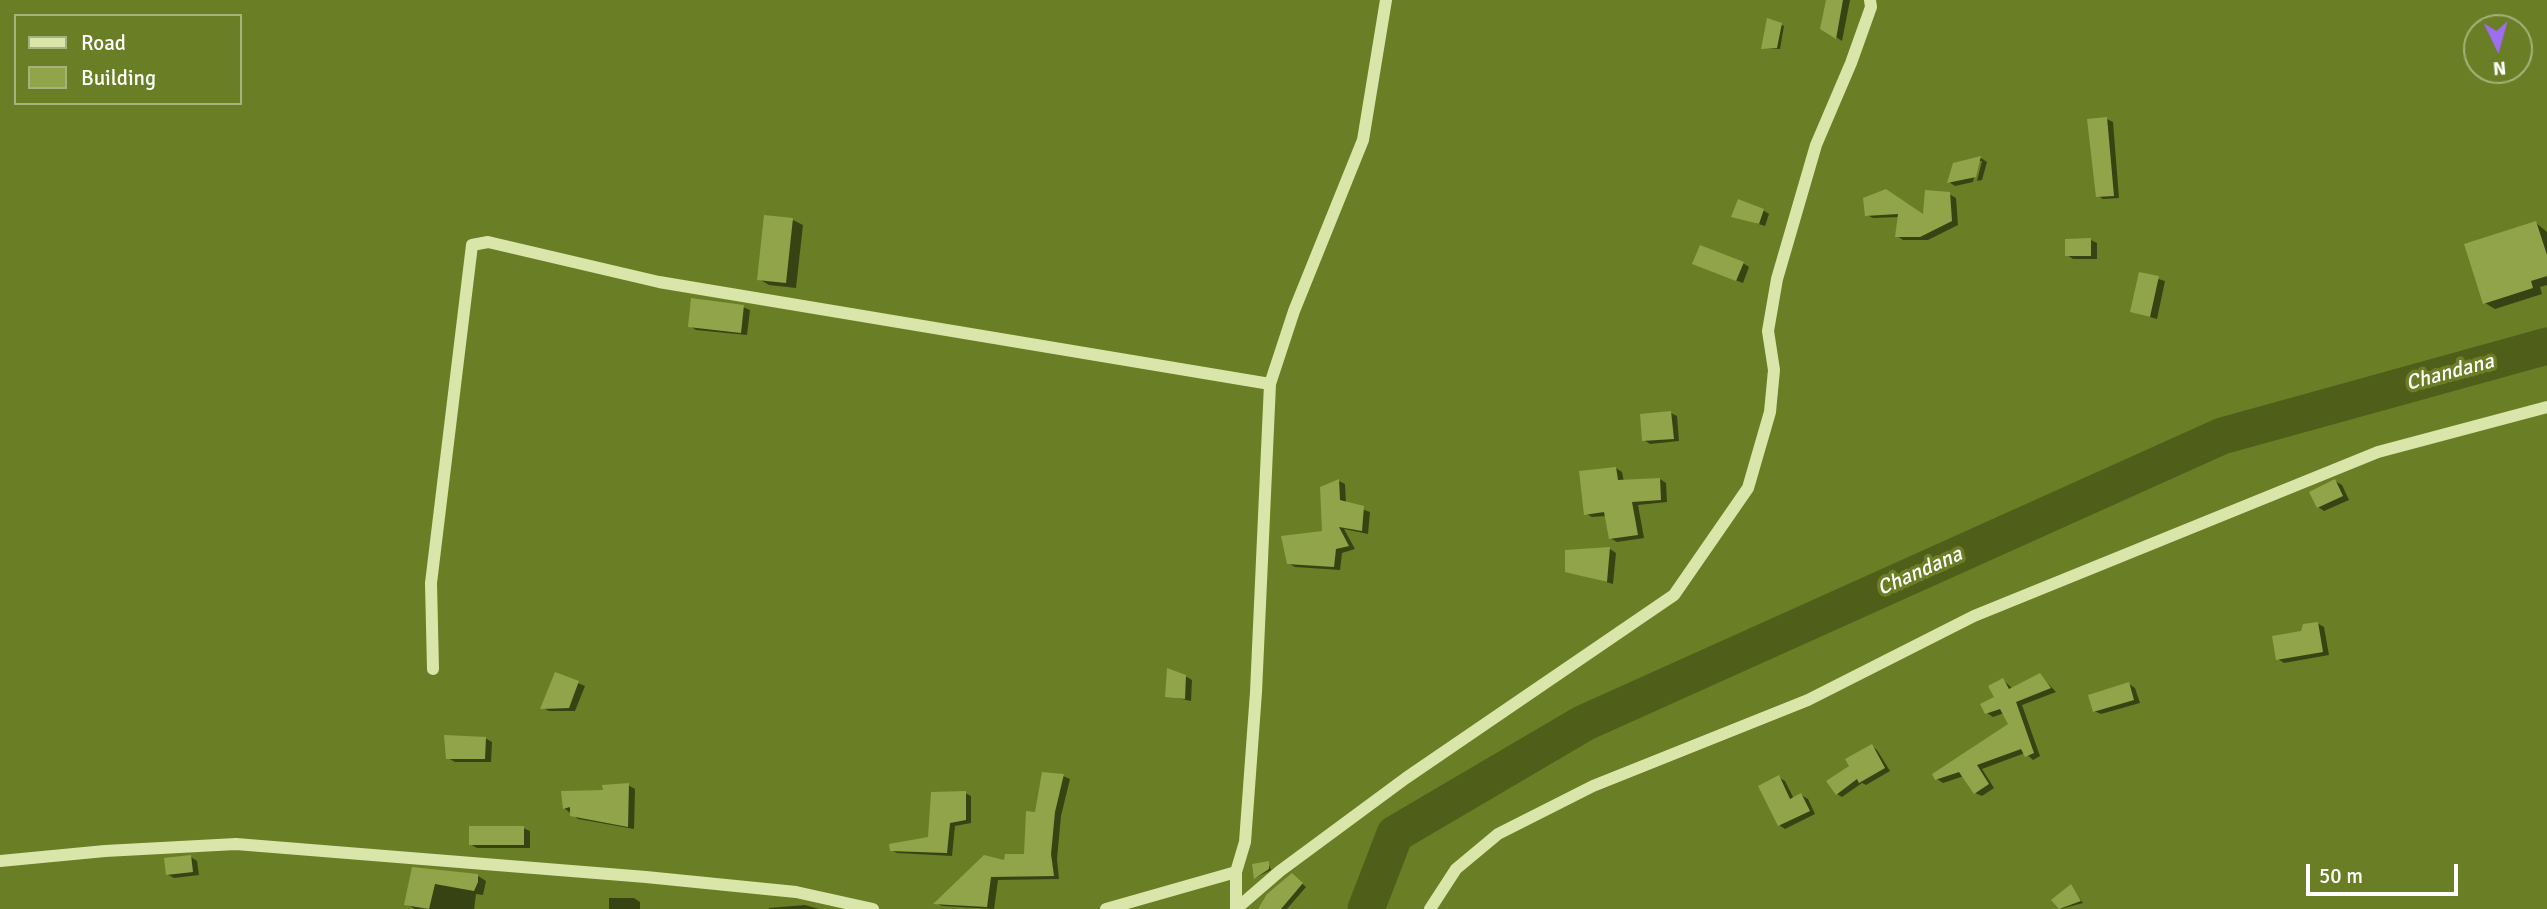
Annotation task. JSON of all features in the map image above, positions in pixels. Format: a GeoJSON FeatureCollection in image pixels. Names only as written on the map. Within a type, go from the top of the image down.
{"type":"FeatureCollection","features":[{"type":"Feature","properties":{"kind":"street"},"geometry":{"type":"LineString","coordinates":[[1237,909],[1236,872],[1245,842],[1256,692],[1270,384],[1294,311],[1363,140],[1386,0]]}},
{"type":"Feature","properties":{"kind":"street"},"geometry":{"type":"LineString","coordinates":[[1237,909],[1280,871],[1406,778],[1674,595],[1748,488],[1770,412],[1774,370],[1768,331],[1777,279],[1816,145],[1851,63],[1871,7],[1870,0]]}},
{"type":"Feature","properties":{"kind":"street"},"geometry":{"type":"LineString","coordinates":[[433,669],[431,583],[471,245],[488,242],[659,282],[1270,384]]}},
{"type":"Feature","properties":{"kind":"street"},"geometry":{"type":"LineString","coordinates":[[1430,909],[1456,869],[1498,834],[1593,786],[1808,700],[1974,616],[2378,453],[2547,407]]}},
{"type":"Feature","properties":{"kind":"street"},"geometry":{"type":"LineString","coordinates":[[0,861],[105,851],[236,844],[646,877],[796,892],[873,909]]}},
{"type":"Feature","properties":{"kind":"street"},"geometry":{"type":"LineString","coordinates":[[1106,909],[1236,872]]}},
{"type":"Feature","properties":{"kind":"building"},"geometry":{"type":"Polygon","coordinates":[[[1826,0],[1843,0],[1836,39],[1820,29],[1826,0]]]}},
{"type":"Feature","properties":{"kind":"building"},"geometry":{"type":"Polygon","coordinates":[[[1767,18],[1782,23],[1777,48],[1761,49],[1767,18]]]}},
{"type":"Feature","properties":{"kind":"building"},"geometry":{"type":"Polygon","coordinates":[[[2107,117],[2114,196],[2096,197],[2087,119],[2107,117]]]}},
{"type":"Feature","properties":{"kind":"building"},"geometry":{"type":"Polygon","coordinates":[[[1981,156],[1976,177],[1947,183],[1953,163],[1981,156]]]}},
{"type":"Feature","properties":{"kind":"building"},"geometry":{"type":"Polygon","coordinates":[[[1886,189],[1923,214],[1925,190],[1950,192],[1952,221],[1920,237],[1895,237],[1898,214],[1865,216],[1863,198],[1886,189]]]}},
{"type":"Feature","properties":{"kind":"building"},"geometry":{"type":"Polygon","coordinates":[[[1738,199],[1764,209],[1759,224],[1731,217],[1738,199]]]}},
{"type":"Feature","properties":{"kind":"building"},"geometry":{"type":"Polygon","coordinates":[[[764,215],[793,218],[786,283],[757,280],[764,215]]]}},
{"type":"Feature","properties":{"kind":"building"},"geometry":{"type":"Polygon","coordinates":[[[2536,221],[2547,255],[2547,276],[2531,281],[2533,288],[2483,304],[2464,244],[2536,221]]]}},
{"type":"Feature","properties":{"kind":"building"},"geometry":{"type":"Polygon","coordinates":[[[2091,238],[2091,256],[2065,256],[2065,239],[2091,238]]]}},
{"type":"Feature","properties":{"kind":"building"},"geometry":{"type":"Polygon","coordinates":[[[1700,245],[1744,262],[1736,281],[1692,264],[1700,245]]]}},
{"type":"Feature","properties":{"kind":"building"},"geometry":{"type":"Polygon","coordinates":[[[2139,272],[2159,276],[2150,317],[2130,312],[2139,272]]]}},
{"type":"Feature","properties":{"kind":"building"},"geometry":{"type":"Polygon","coordinates":[[[691,298],[744,305],[741,333],[688,327],[691,298]]]}},
{"type":"Feature","properties":{"kind":"building"},"geometry":{"type":"Polygon","coordinates":[[[1671,411],[1674,439],[1642,441],[1640,414],[1671,411]]]}},
{"type":"Feature","properties":{"kind":"building"},"geometry":{"type":"Polygon","coordinates":[[[1616,467],[1618,480],[1660,478],[1661,500],[1632,502],[1638,535],[1609,539],[1604,512],[1584,515],[1579,471],[1616,467]]]}},
{"type":"Feature","properties":{"kind":"building"},"geometry":{"type":"Polygon","coordinates":[[[1339,479],[1340,500],[1364,506],[1362,531],[1339,527],[1349,546],[1336,549],[1334,567],[1287,564],[1281,536],[1322,531],[1320,487],[1339,479]]]}},
{"type":"Feature","properties":{"kind":"building"},"geometry":{"type":"Polygon","coordinates":[[[2335,479],[2343,496],[2317,508],[2309,492],[2335,479]]]}},
{"type":"Feature","properties":{"kind":"building"},"geometry":{"type":"Polygon","coordinates":[[[1610,547],[1607,582],[1565,572],[1565,550],[1610,547]]]}},
{"type":"Feature","properties":{"kind":"building"},"geometry":{"type":"Polygon","coordinates":[[[2318,622],[2323,652],[2276,660],[2272,636],[2301,631],[2303,624],[2318,622]]]}},
{"type":"Feature","properties":{"kind":"building"},"geometry":{"type":"Polygon","coordinates":[[[1167,668],[1186,675],[1185,699],[1165,697],[1167,668]]]}},
{"type":"Feature","properties":{"kind":"building"},"geometry":{"type":"Polygon","coordinates":[[[555,672],[579,681],[569,708],[540,709],[555,672]]]}},
{"type":"Feature","properties":{"kind":"building"},"geometry":{"type":"Polygon","coordinates":[[[2040,673],[2051,688],[2016,702],[2034,753],[2025,757],[2021,749],[1977,765],[1989,784],[1974,794],[1959,772],[1935,780],[1932,774],[2008,724],[2000,709],[1985,714],[1980,704],[1994,697],[1988,686],[2003,678],[2009,689],[2040,673]]]}},
{"type":"Feature","properties":{"kind":"building"},"geometry":{"type":"Polygon","coordinates":[[[2129,682],[2134,700],[2093,712],[2088,695],[2129,682]]]}},
{"type":"Feature","properties":{"kind":"building"},"geometry":{"type":"Polygon","coordinates":[[[444,735],[486,737],[485,759],[446,759],[444,735]]]}},
{"type":"Feature","properties":{"kind":"building"},"geometry":{"type":"Polygon","coordinates":[[[1872,744],[1885,768],[1859,783],[1857,779],[1836,795],[1826,781],[1849,766],[1845,759],[1872,744]]]}},
{"type":"Feature","properties":{"kind":"building"},"geometry":{"type":"Polygon","coordinates":[[[1042,772],[1064,774],[1055,812],[1051,854],[1054,876],[991,877],[987,907],[933,904],[984,855],[1004,860],[1005,854],[1024,854],[1026,811],[1035,812],[1042,772]]]}},
{"type":"Feature","properties":{"kind":"building"},"geometry":{"type":"Polygon","coordinates":[[[1779,775],[1790,799],[1801,793],[1810,811],[1778,826],[1758,786],[1779,775]]]}},
{"type":"Feature","properties":{"kind":"building"},"geometry":{"type":"Polygon","coordinates":[[[629,783],[628,827],[570,816],[570,807],[563,809],[561,791],[603,790],[602,785],[629,783]]]}},
{"type":"Feature","properties":{"kind":"building"},"geometry":{"type":"Polygon","coordinates":[[[966,791],[966,820],[950,823],[947,853],[890,851],[889,844],[928,837],[931,792],[966,791]]]}},
{"type":"Feature","properties":{"kind":"building"},"geometry":{"type":"Polygon","coordinates":[[[469,826],[524,826],[524,845],[469,845],[469,826]]]}},
{"type":"Feature","properties":{"kind":"building"},"geometry":{"type":"Polygon","coordinates":[[[191,855],[193,872],[166,875],[164,858],[191,855]]]}},
{"type":"Feature","properties":{"kind":"building"},"geometry":{"type":"Polygon","coordinates":[[[1269,861],[1269,869],[1254,879],[1252,864],[1269,861]]]}},
{"type":"Feature","properties":{"kind":"building"},"geometry":{"type":"Polygon","coordinates":[[[412,867],[478,874],[478,882],[474,891],[435,884],[429,909],[404,905],[412,867]]]}},
{"type":"Feature","properties":{"kind":"building"},"geometry":{"type":"Polygon","coordinates":[[[1292,873],[1303,883],[1281,909],[1258,909],[1267,894],[1292,873]]]}},
{"type":"Feature","properties":{"kind":"building"},"geometry":{"type":"Polygon","coordinates":[[[2071,884],[2081,901],[2059,909],[2051,900],[2071,884]]]}},
{"type":"Feature","properties":{"kind":"waterway","name":"Chandana"},"geometry":{"type":"LineString","coordinates":[[1366,909],[1395,834],[1584,723],[2222,436],[2547,346]]}}]}
